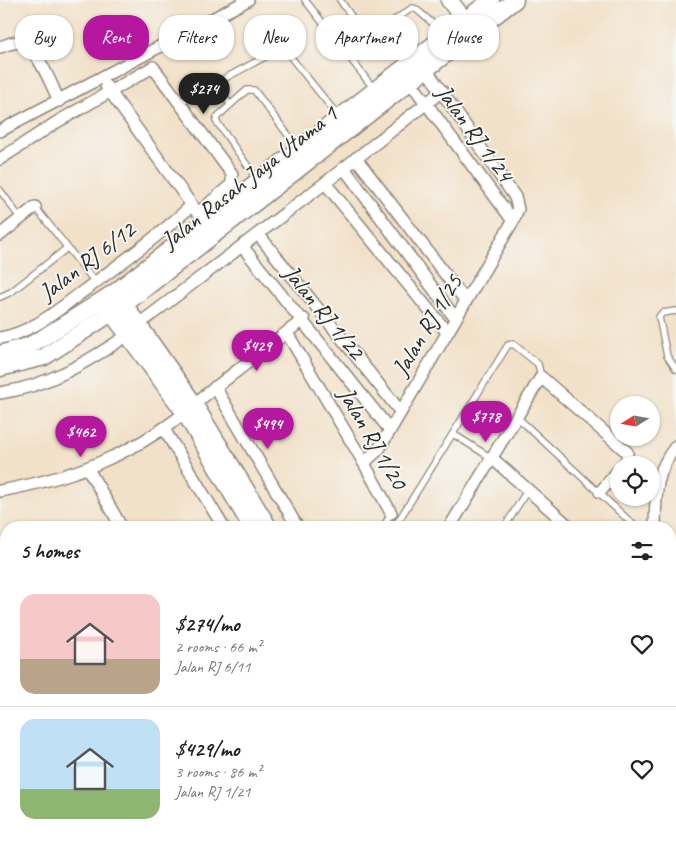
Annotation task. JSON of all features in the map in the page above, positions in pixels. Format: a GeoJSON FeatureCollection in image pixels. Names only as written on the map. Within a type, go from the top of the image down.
{"type":"FeatureCollection","features":[{"type":"Feature","properties":{"kind":"street"},"geometry":{"type":"LineString","coordinates":[[0,159],[109,91],[152,60],[248,0]]}},
{"type":"Feature","properties":{"kind":"street"},"geometry":{"type":"LineString","coordinates":[[448,0],[472,15]]}},
{"type":"Feature","properties":{"kind":"street","name":"Jalan Rasah Jaya Utama 1"},"geometry":{"type":"LineString","coordinates":[[477,15],[491,0]]}},
{"type":"Feature","properties":{"kind":"street","name":"Jalan Rasah Jaya Utama 1"},"geometry":{"type":"LineString","coordinates":[[480,15],[515,0]]}},
{"type":"Feature","properties":{"kind":"street"},"geometry":{"type":"LineString","coordinates":[[0,48],[9,43],[22,43],[34,52],[59,100]]}},
{"type":"Feature","properties":{"kind":"street","name":"Jalan Rasah Jaya Utama 1"},"geometry":{"type":"LineString","coordinates":[[422,64],[428,57]]}},
{"type":"Feature","properties":{"kind":"street","name":"Jalan Rasah Jaya Utama 1"},"geometry":{"type":"LineString","coordinates":[[0,368],[44,357],[428,59]]}},
{"type":"Feature","properties":{"kind":"street"},"geometry":{"type":"LineString","coordinates":[[0,131],[103,78],[152,60]]}},
{"type":"Feature","properties":{"kind":"street"},"geometry":{"type":"LineString","coordinates":[[152,60],[179,103]]}},
{"type":"Feature","properties":{"kind":"street","name":"Jalan RJ 1/24"},"geometry":{"type":"LineString","coordinates":[[422,64],[518,203]]}},
{"type":"Feature","properties":{"kind":"street","name":"Jalan Rasah Jaya Utama 1"},"geometry":{"type":"LineString","coordinates":[[0,354],[28,346],[113,302],[198,213],[258,181],[375,90],[406,76]]}},
{"type":"Feature","properties":{"kind":"street","name":"Jalan RJ 1/24"},"geometry":{"type":"LineString","coordinates":[[406,76],[513,221]]}},
{"type":"Feature","properties":{"kind":"street"},"geometry":{"type":"LineString","coordinates":[[103,78],[109,91],[198,213]]}},
{"type":"Feature","properties":{"kind":"street"},"geometry":{"type":"LineString","coordinates":[[0,393],[43,383],[79,367],[133,330],[442,91]]}},
{"type":"Feature","properties":{"kind":"street","name":"Jalan RJ 6/12"},"geometry":{"type":"LineString","coordinates":[[0,338],[17,335],[35,326],[95,282],[198,213],[232,184],[233,179],[179,103]]}},
{"type":"Feature","properties":{"kind":"street"},"geometry":{"type":"LineString","coordinates":[[356,158],[466,300]]}},
{"type":"Feature","properties":{"kind":"street"},"geometry":{"type":"LineString","coordinates":[[344,168],[455,318]]}},
{"type":"Feature","properties":{"kind":"street"},"geometry":{"type":"LineString","coordinates":[[325,183],[447,332]]}},
{"type":"Feature","properties":{"kind":"street","name":"Jalan RJ 1/25"},"geometry":{"type":"LineString","coordinates":[[364,463],[378,449],[390,430],[513,221],[518,203]]}},
{"type":"Feature","properties":{"kind":"street"},"geometry":{"type":"LineString","coordinates":[[0,235],[36,207]]}},
{"type":"Feature","properties":{"kind":"street","name":"Jalan RJ 1/22"},"geometry":{"type":"LineString","coordinates":[[258,234],[400,411]]}},
{"type":"Feature","properties":{"kind":"street","name":"Jalan RJ 1/22"},"geometry":{"type":"LineString","coordinates":[[242,246],[304,319],[390,430]]}},
{"type":"Feature","properties":{"kind":"street"},"geometry":{"type":"LineString","coordinates":[[113,302],[189,409],[264,521]]}},
{"type":"Feature","properties":{"kind":"street"},"geometry":{"type":"LineString","coordinates":[[0,491],[39,484],[88,469],[164,429],[215,387],[304,319]]}},
{"type":"Feature","properties":{"kind":"street","name":"Jalan RJ 1/20"},"geometry":{"type":"LineString","coordinates":[[286,333],[364,463],[391,513]]}},
{"type":"Feature","properties":{"kind":"street"},"geometry":{"type":"LineString","coordinates":[[453,521],[493,459],[516,416],[542,377],[626,452],[626,456]]}},
{"type":"Feature","properties":{"kind":"street"},"geometry":{"type":"LineString","coordinates":[[215,387],[294,521]]}},
{"type":"Feature","properties":{"kind":"street"},"geometry":{"type":"LineString","coordinates":[[189,409],[248,521]]}},
{"type":"Feature","properties":{"kind":"street"},"geometry":{"type":"LineString","coordinates":[[164,429],[220,521]]}},
{"type":"Feature","properties":{"kind":"street"},"geometry":{"type":"LineString","coordinates":[[656,521],[658,475],[676,446]]}},
{"type":"Feature","properties":{"kind":"street"},"geometry":{"type":"LineString","coordinates":[[493,459],[561,521]]}},
{"type":"Feature","properties":{"kind":"street"},"geometry":{"type":"LineString","coordinates":[[88,469],[118,521]]}},
{"type":"Feature","properties":{"kind":"street"},"geometry":{"type":"LineString","coordinates":[[600,492],[610,480]]}},
{"type":"Feature","properties":{"kind":"lane"},"geometry":{"type":"LineString","coordinates":[[305,0],[317,15]]}},
{"type":"Feature","properties":{"kind":"lane"},"geometry":{"type":"LineString","coordinates":[[340,0],[351,15]]}},
{"type":"Feature","properties":{"kind":"lane"},"geometry":{"type":"LineString","coordinates":[[404,15],[414,8],[428,19]]}},
{"type":"Feature","properties":{"kind":"lane"},"geometry":{"type":"LineString","coordinates":[[179,103],[280,49],[285,50],[340,118]]}},
{"type":"Feature","properties":{"kind":"lane"},"geometry":{"type":"LineString","coordinates":[[352,60],[375,90]]}},
{"type":"Feature","properties":{"kind":"lane"},"geometry":{"type":"LineString","coordinates":[[214,84],[230,104]]}},
{"type":"Feature","properties":{"kind":"lane"},"geometry":{"type":"LineString","coordinates":[[258,181],[217,126],[217,117],[247,90],[254,90],[299,149]]}},
{"type":"Feature","properties":{"kind":"lane"},"geometry":{"type":"LineString","coordinates":[[0,190],[20,218]]}},
{"type":"Feature","properties":{"kind":"lane"},"geometry":{"type":"LineString","coordinates":[[36,207],[95,282]]}},
{"type":"Feature","properties":{"kind":"lane"},"geometry":{"type":"LineString","coordinates":[[0,297],[11,292],[67,248]]}},
{"type":"Feature","properties":{"kind":"lane"},"geometry":{"type":"LineString","coordinates":[[676,311],[662,313],[659,317],[667,356],[676,369]]}},
{"type":"Feature","properties":{"kind":"lane"},"geometry":{"type":"LineString","coordinates":[[399,521],[510,343],[538,364],[542,377]]}},
{"type":"Feature","properties":{"kind":"lane"},"geometry":{"type":"LineString","coordinates":[[516,416],[630,521]]}},
{"type":"Feature","properties":{"kind":"lane"},"geometry":{"type":"LineString","coordinates":[[453,434],[493,459]]}},
{"type":"Feature","properties":{"kind":"lane"},"geometry":{"type":"LineString","coordinates":[[508,521],[528,489]]}},
{"type":"Feature","properties":{"kind":"lane"},"geometry":{"type":"LineString","coordinates":[[387,521],[391,513]]}}]}
